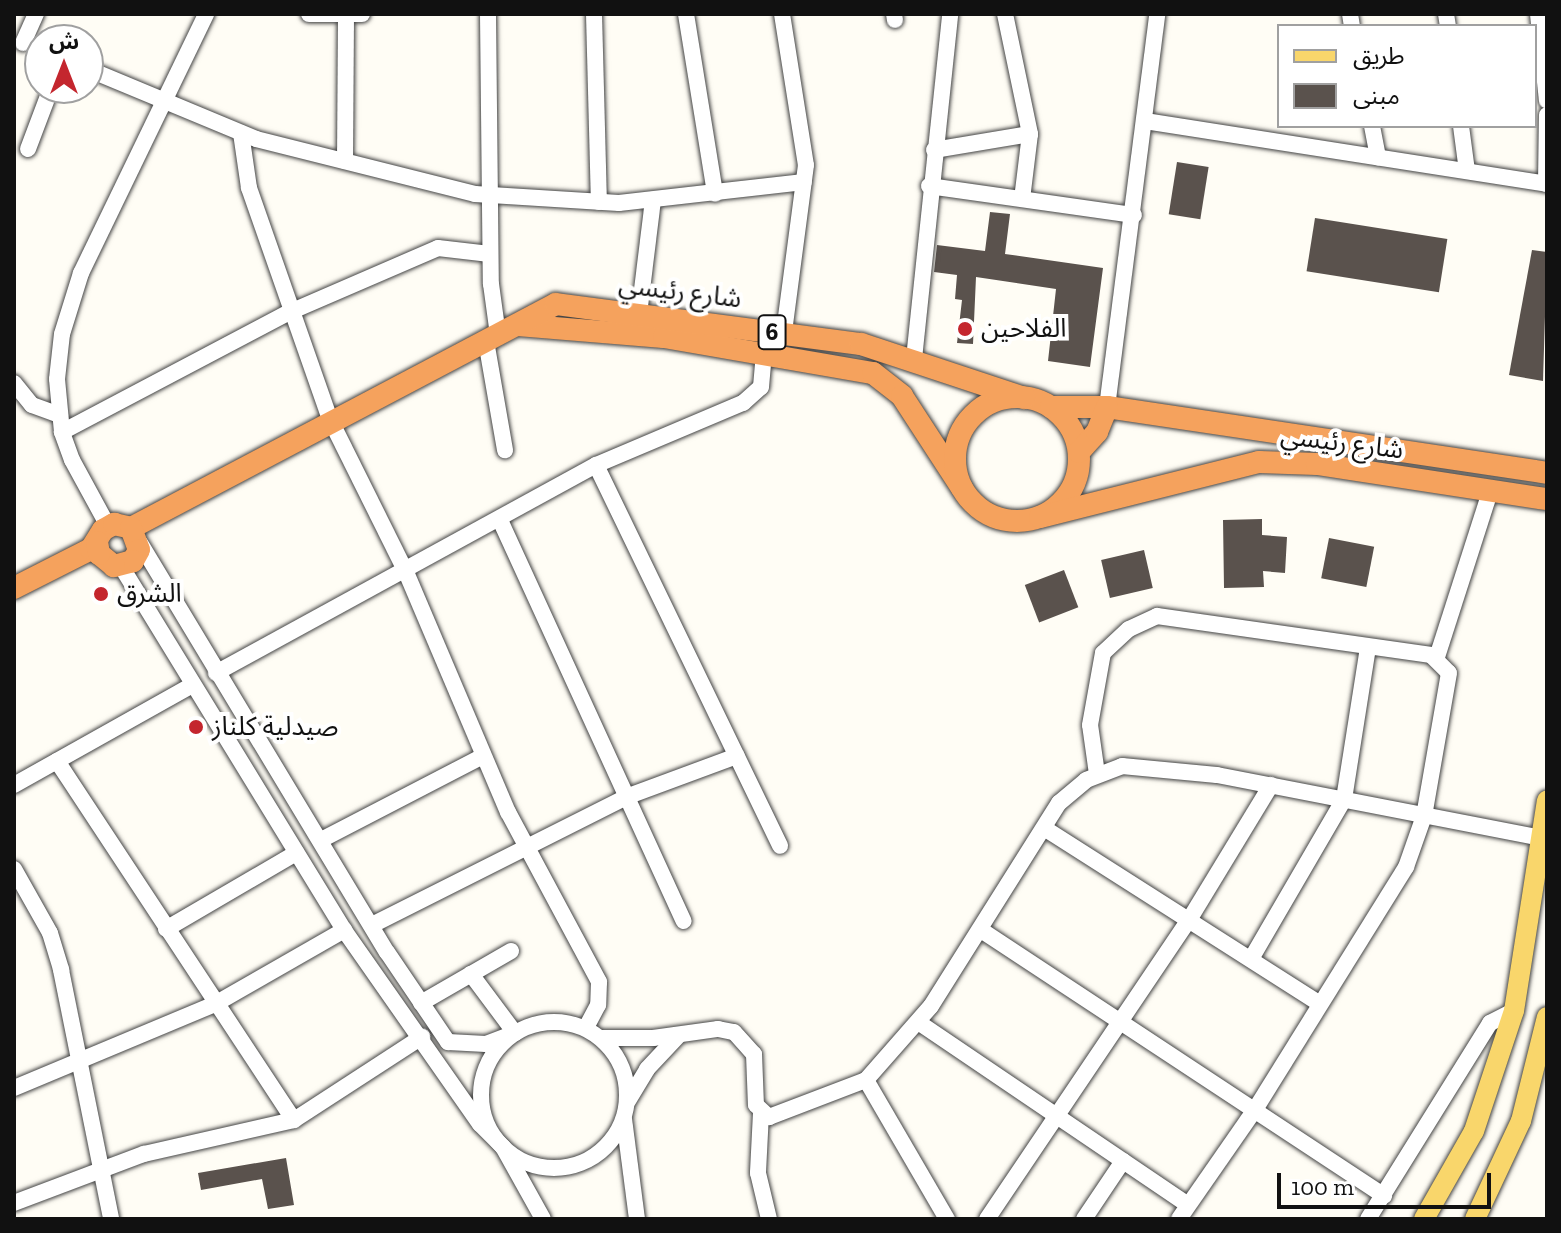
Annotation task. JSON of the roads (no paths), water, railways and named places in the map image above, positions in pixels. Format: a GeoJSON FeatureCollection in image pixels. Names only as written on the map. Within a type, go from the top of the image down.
{"type":"FeatureCollection","features":[{"type":"Feature","properties":{"kind":"highway","name":"شارع رئيسي"},"geometry":{"type":"LineString","coordinates":[[14,588],[107,548],[133,561],[136,536],[330,419],[556,304],[861,344],[914,359],[1051,407],[1107,407],[1547,473]]}},
{"type":"Feature","properties":{"kind":"highway","name":"شارع رئيسي"},"geometry":{"type":"LineString","coordinates":[[518,325],[664,337],[764,352],[881,377],[913,411],[962,488],[979,509],[995,518],[1040,517],[1259,462],[1317,464],[1547,499]]}},
{"type":"Feature","properties":{"kind":"highway"},"geometry":{"type":"LineString","coordinates":[[962,488],[955,454],[963,428],[989,404],[1024,398]]}},
{"type":"Feature","properties":{"kind":"highway"},"geometry":{"type":"LineString","coordinates":[[1040,517],[1056,508],[1073,487],[1079,452],[1070,426],[1051,407]]}},
{"type":"Feature","properties":{"kind":"highway"},"geometry":{"type":"LineString","coordinates":[[1079,452],[1097,432],[1107,407]]}},
{"type":"Feature","properties":{"kind":"highway"},"geometry":{"type":"LineString","coordinates":[[107,548],[136,536]]}},
{"type":"Feature","properties":{"kind":"highway","name":"شارع رئيسي"},"geometry":{"type":"LineString","coordinates":[[14,602],[107,548]]}},
{"type":"Feature","properties":{"kind":"main road"},"geometry":{"type":"LineString","coordinates":[[1424,1219],[1474,1131],[1514,1011],[1547,801]]}},
{"type":"Feature","properties":{"kind":"main road"},"geometry":{"type":"LineString","coordinates":[[1475,1219],[1521,1121],[1547,1017],[1514,1011]]}},
{"type":"Feature","properties":{"kind":"street"},"geometry":{"type":"LineString","coordinates":[[19,41],[36,14]]}},
{"type":"Feature","properties":{"kind":"street"},"geometry":{"type":"LineString","coordinates":[[206,14],[73,293],[58,356],[61,423],[107,548],[344,930],[422,1037],[480,1124],[520,1160],[561,1168],[600,1152],[624,1119]]}},
{"type":"Feature","properties":{"kind":"street"},"geometry":{"type":"LineString","coordinates":[[309,14],[351,15],[345,161]]}},
{"type":"Feature","properties":{"kind":"street"},"geometry":{"type":"LineString","coordinates":[[488,14],[492,338],[505,450]]}},
{"type":"Feature","properties":{"kind":"street"},"geometry":{"type":"LineString","coordinates":[[594,14],[599,202]]}},
{"type":"Feature","properties":{"kind":"street"},"geometry":{"type":"LineString","coordinates":[[686,14],[715,194]]}},
{"type":"Feature","properties":{"kind":"street"},"geometry":{"type":"LineString","coordinates":[[782,14],[804,182],[784,333]]}},
{"type":"Feature","properties":{"kind":"street"},"geometry":{"type":"LineString","coordinates":[[914,359],[929,186],[950,14]]}},
{"type":"Feature","properties":{"kind":"street"},"geometry":{"type":"LineString","coordinates":[[1005,14],[1030,134],[1022,199]]}},
{"type":"Feature","properties":{"kind":"street"},"geometry":{"type":"LineString","coordinates":[[1107,407],[1134,215],[1157,14]]}},
{"type":"Feature","properties":{"kind":"street"},"geometry":{"type":"LineString","coordinates":[[1538,14],[1547,101]]}},
{"type":"Feature","properties":{"kind":"street"},"geometry":{"type":"LineString","coordinates":[[104,75],[241,133],[490,195],[599,202],[653,200],[804,182]]}},
{"type":"Feature","properties":{"kind":"street"},"geometry":{"type":"LineString","coordinates":[[28,149],[45,104]]}},
{"type":"Feature","properties":{"kind":"street"},"geometry":{"type":"LineString","coordinates":[[1145,121],[1546,184],[1547,115]]}},
{"type":"Feature","properties":{"kind":"street"},"geometry":{"type":"LineString","coordinates":[[1372,128],[1378,157]]}},
{"type":"Feature","properties":{"kind":"street"},"geometry":{"type":"LineString","coordinates":[[1461,128],[1467,171]]}},
{"type":"Feature","properties":{"kind":"street"},"geometry":{"type":"LineString","coordinates":[[241,133],[249,188],[330,419],[406,572],[483,756],[525,845],[599,982],[598,1005],[586,1028]]}},
{"type":"Feature","properties":{"kind":"street"},"geometry":{"type":"LineString","coordinates":[[934,150],[1030,134]]}},
{"type":"Feature","properties":{"kind":"street"},"geometry":{"type":"LineString","coordinates":[[929,186],[1134,215]]}},
{"type":"Feature","properties":{"kind":"street"},"geometry":{"type":"LineString","coordinates":[[639,314],[653,200]]}},
{"type":"Feature","properties":{"kind":"street"},"geometry":{"type":"LineString","coordinates":[[61,423],[290,312],[438,248],[490,254]]}},
{"type":"Feature","properties":{"kind":"street"},"geometry":{"type":"LineString","coordinates":[[216,673],[406,572],[596,465],[743,403],[761,387],[764,352]]}},
{"type":"Feature","properties":{"kind":"street"},"geometry":{"type":"LineString","coordinates":[[14,383],[32,405],[61,423]]}},
{"type":"Feature","properties":{"kind":"street"},"geometry":{"type":"LineString","coordinates":[[596,465],[780,846]]}},
{"type":"Feature","properties":{"kind":"street"},"geometry":{"type":"LineString","coordinates":[[918,1022],[1123,1161],[1184,1212],[1254,1111],[1406,867],[1424,816],[1451,680],[1437,657],[1490,492]]}},
{"type":"Feature","properties":{"kind":"street"},"geometry":{"type":"LineString","coordinates":[[500,520],[684,921]]}},
{"type":"Feature","properties":{"kind":"street"},"geometry":{"type":"LineString","coordinates":[[136,536],[216,673],[448,1042],[486,1044],[550,1021],[586,1028],[601,1038],[622,1067],[628,1101]]}},
{"type":"Feature","properties":{"kind":"street"},"geometry":{"type":"LineString","coordinates":[[1097,774],[1090,725],[1097,670],[1110,644],[1138,624],[1157,616],[1437,657]]}},
{"type":"Feature","properties":{"kind":"street"},"geometry":{"type":"LineString","coordinates":[[1251,959],[1344,799],[1368,647]]}},
{"type":"Feature","properties":{"kind":"street"},"geometry":{"type":"LineString","coordinates":[[14,785],[192,685]]}},
{"type":"Feature","properties":{"kind":"street"},"geometry":{"type":"LineString","coordinates":[[321,840],[483,756]]}},
{"type":"Feature","properties":{"kind":"street"},"geometry":{"type":"LineString","coordinates":[[372,925],[525,845],[626,797],[737,756]]}},
{"type":"Feature","properties":{"kind":"street"},"geometry":{"type":"LineString","coordinates":[[57,761],[294,1120]]}},
{"type":"Feature","properties":{"kind":"street"},"geometry":{"type":"LineString","coordinates":[[761,1113],[778,1117],[826,1091],[866,1080],[918,1022],[981,930],[1067,794],[1097,774],[1148,764],[1541,838]]}},
{"type":"Feature","properties":{"kind":"street"},"geometry":{"type":"LineString","coordinates":[[987,1219],[1189,920],[1271,785]]}},
{"type":"Feature","properties":{"kind":"street"},"geometry":{"type":"LineString","coordinates":[[1044,828],[1319,1003]]}},
{"type":"Feature","properties":{"kind":"street"},"geometry":{"type":"LineString","coordinates":[[166,929],[296,853]]}},
{"type":"Feature","properties":{"kind":"street"},"geometry":{"type":"LineString","coordinates":[[14,869],[56,951],[111,1219]]}},
{"type":"Feature","properties":{"kind":"street"},"geometry":{"type":"LineString","coordinates":[[14,1088],[78,1064],[215,1004],[344,930]]}},
{"type":"Feature","properties":{"kind":"street"},"geometry":{"type":"LineString","coordinates":[[981,930],[1384,1196]]}},
{"type":"Feature","properties":{"kind":"street"},"geometry":{"type":"LineString","coordinates":[[421,1003],[511,951]]}},
{"type":"Feature","properties":{"kind":"street"},"geometry":{"type":"LineString","coordinates":[[471,974],[515,1033]]}},
{"type":"Feature","properties":{"kind":"street"},"geometry":{"type":"LineString","coordinates":[[1368,1219],[1490,1023],[1514,1011]]}},
{"type":"Feature","properties":{"kind":"street"},"geometry":{"type":"LineString","coordinates":[[601,1038],[678,1036],[718,1029],[746,1042],[756,1061],[756,1105],[761,1113],[758,1173],[769,1219]]}},
{"type":"Feature","properties":{"kind":"street"},"geometry":{"type":"LineString","coordinates":[[515,1033],[486,1066],[481,1087],[482,1109],[543,1219]]}},
{"type":"Feature","properties":{"kind":"street"},"geometry":{"type":"LineString","coordinates":[[637,1219],[624,1119],[628,1101],[647,1069],[678,1036]]}},
{"type":"Feature","properties":{"kind":"street"},"geometry":{"type":"LineString","coordinates":[[14,1203],[153,1151],[294,1120],[422,1037]]}},
{"type":"Feature","properties":{"kind":"street"},"geometry":{"type":"LineString","coordinates":[[866,1080],[947,1219]]}},
{"type":"Feature","properties":{"kind":"street"},"geometry":{"type":"LineString","coordinates":[[1084,1219],[1123,1161]]}},
{"type":"Feature","properties":{"kind":"place","name":"الفلاحين"},"geometry":{"type":"Point","coordinates":[965,329]}},
{"type":"Feature","properties":{"kind":"place","name":"الشرق"},"geometry":{"type":"Point","coordinates":[101,594]}},
{"type":"Feature","properties":{"kind":"place","name":"صيدلية كلناز"},"geometry":{"type":"Point","coordinates":[196,727]}}]}
